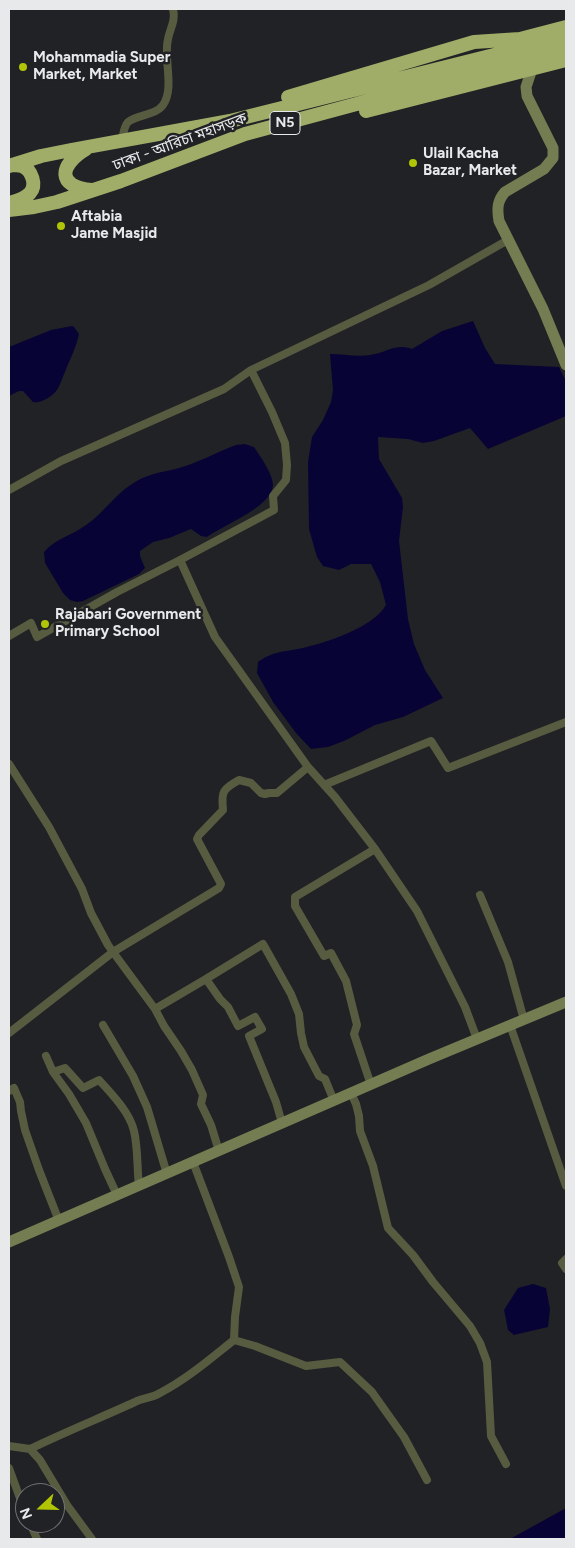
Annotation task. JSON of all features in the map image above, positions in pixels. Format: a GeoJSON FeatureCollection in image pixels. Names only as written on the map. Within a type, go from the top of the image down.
{"type":"FeatureCollection","features":[{"type":"Feature","properties":{"kind":"highway"},"geometry":{"type":"LineString","coordinates":[[230,121],[238,115],[258,106],[474,42],[520,39],[566,27]]}},
{"type":"Feature","properties":{"kind":"highway","name":"ঢাকা - আরিচা মহাসড়ক"},"geometry":{"type":"LineString","coordinates":[[9,165],[41,156],[230,121],[566,37]]}},
{"type":"Feature","properties":{"kind":"highway","name":"ঢাকা - আরিচা মহাসড়ক"},"geometry":{"type":"LineString","coordinates":[[9,210],[57,202],[161,167],[246,134],[468,74],[566,50]]}},
{"type":"Feature","properties":{"kind":"highway"},"geometry":{"type":"LineString","coordinates":[[246,134],[284,132],[566,60]]}},
{"type":"Feature","properties":{"kind":"highway"},"geometry":{"type":"LineString","coordinates":[[92,146],[69,162],[65,170],[66,178],[70,184],[79,189],[92,190]]}},
{"type":"Feature","properties":{"kind":"highway"},"geometry":{"type":"LineString","coordinates":[[9,165],[27,169],[32,175],[33,184],[31,192],[23,198],[9,203]]}},
{"type":"Feature","properties":{"kind":"street"},"geometry":{"type":"LineString","coordinates":[[122,140],[129,121],[157,110],[163,105],[168,84],[166,49],[174,23],[173,9]]}},
{"type":"Feature","properties":{"kind":"street"},"geometry":{"type":"LineString","coordinates":[[532,69],[526,87],[527,96],[554,153],[551,162],[544,169],[505,192],[501,196],[497,210],[508,240],[543,309],[566,365]]}},
{"type":"Feature","properties":{"kind":"street"},"geometry":{"type":"LineString","coordinates":[[9,490],[62,461],[224,389],[252,370],[429,285],[508,240]]}},
{"type":"Feature","properties":{"kind":"street"},"geometry":{"type":"LineString","coordinates":[[9,636],[31,623],[37,637],[274,510],[273,496],[286,480],[287,465],[284,444],[272,412],[252,370]]}},
{"type":"Feature","properties":{"kind":"street"},"geometry":{"type":"LineString","coordinates":[[180,560],[215,637],[308,768],[335,797],[375,849],[417,911],[466,1007],[477,1039]]}},
{"type":"Feature","properties":{"kind":"street"},"geometry":{"type":"LineString","coordinates":[[324,785],[431,741],[448,768],[566,722]]}},
{"type":"Feature","properties":{"kind":"street"},"geometry":{"type":"LineString","coordinates":[[9,764],[49,828],[82,889],[99,929],[113,952],[155,1010],[192,1070],[204,1095],[201,1104],[211,1125],[219,1151]]}},
{"type":"Feature","properties":{"kind":"street"},"geometry":{"type":"LineString","coordinates":[[9,1033],[113,952],[219,888],[221,884],[197,839],[223,810],[222,796],[227,787],[240,780],[251,783],[261,793],[277,793],[308,768]]}},
{"type":"Feature","properties":{"kind":"street"},"geometry":{"type":"LineString","coordinates":[[371,1084],[354,1034],[357,1025],[346,981],[331,954],[324,956],[295,906],[295,897],[375,849]]}},
{"type":"Feature","properties":{"kind":"street"},"geometry":{"type":"LineString","coordinates":[[480,895],[508,962],[524,1020]]}},
{"type":"Feature","properties":{"kind":"street"},"geometry":{"type":"LineString","coordinates":[[155,1010],[264,944],[300,1014],[304,1047],[319,1076],[325,1080],[334,1101]]}},
{"type":"Feature","properties":{"kind":"street"},"geometry":{"type":"LineString","coordinates":[[206,978],[220,999],[228,1007],[238,1026],[255,1017],[262,1029],[250,1036],[276,1102],[282,1123]]}},
{"type":"Feature","properties":{"kind":"street"},"geometry":{"type":"LineString","coordinates":[[9,1242],[350,1093],[566,1002]]}},
{"type":"Feature","properties":{"kind":"street"},"geometry":{"type":"LineString","coordinates":[[103,1025],[133,1076],[147,1107],[167,1174]]}},
{"type":"Feature","properties":{"kind":"street"},"geometry":{"type":"LineString","coordinates":[[510,1025],[566,1186]]}},
{"type":"Feature","properties":{"kind":"street"},"geometry":{"type":"LineString","coordinates":[[46,1056],[53,1072],[86,1123],[117,1195]]}},
{"type":"Feature","properties":{"kind":"street"},"geometry":{"type":"LineString","coordinates":[[53,1072],[65,1068],[83,1088],[99,1080],[114,1096],[134,1130],[139,1186]]}},
{"type":"Feature","properties":{"kind":"street"},"geometry":{"type":"LineString","coordinates":[[9,1091],[14,1088],[20,1102],[25,1130],[59,1220]]}},
{"type":"Feature","properties":{"kind":"street"},"geometry":{"type":"LineString","coordinates":[[350,1093],[356,1104],[360,1131],[374,1166],[379,1196],[388,1228],[413,1255],[470,1326],[480,1343],[487,1362],[491,1436],[506,1464]]}},
{"type":"Feature","properties":{"kind":"street"},"geometry":{"type":"LineString","coordinates":[[9,1446],[30,1449],[72,1428],[107,1416],[137,1401],[157,1395],[199,1368],[234,1340],[239,1287],[193,1162]]}},
{"type":"Feature","properties":{"kind":"street"},"geometry":{"type":"LineString","coordinates":[[566,1259],[562,1263],[566,1268]]}},
{"type":"Feature","properties":{"kind":"street"},"geometry":{"type":"LineString","coordinates":[[234,1340],[306,1366],[340,1362],[372,1392],[404,1437],[427,1480]]}},
{"type":"Feature","properties":{"kind":"street"},"geometry":{"type":"LineString","coordinates":[[30,1449],[40,1460],[63,1498],[92,1539]]}},
{"type":"Feature","properties":{"kind":"street"},"geometry":{"type":"LineString","coordinates":[[9,1468],[15,1484]]}},
{"type":"Feature","properties":{"kind":"shaded area"},"geometry":{"type":"Polygon","coordinates":[[[473,321],[485,348],[495,364],[559,367],[566,381],[566,416],[488,449],[470,428],[423,443],[408,439],[378,437],[379,459],[402,498],[403,507],[399,541],[408,619],[414,644],[425,670],[443,698],[403,717],[375,725],[344,741],[328,747],[311,749],[296,733],[273,702],[257,673],[258,662],[272,654],[308,647],[346,634],[370,621],[386,605],[380,582],[371,564],[351,564],[339,570],[323,566],[317,557],[309,529],[308,462],[312,437],[323,420],[331,402],[333,390],[330,354],[365,356],[401,347],[412,349],[442,331],[473,321]]]}},
{"type":"Feature","properties":{"kind":"shaded area"},"geometry":{"type":"Polygon","coordinates":[[[72,326],[79,334],[78,339],[55,393],[37,402],[33,402],[23,391],[9,396],[9,347],[51,330],[72,326]]]}},
{"type":"Feature","properties":{"kind":"shaded area"},"geometry":{"type":"Polygon","coordinates":[[[245,444],[254,447],[271,476],[273,485],[271,493],[265,501],[246,515],[207,537],[201,536],[191,529],[153,542],[140,551],[145,568],[139,574],[83,601],[70,600],[63,593],[45,563],[44,552],[49,547],[92,521],[120,493],[138,480],[186,466],[236,445],[245,444]]]}},
{"type":"Feature","properties":{"kind":"shaded area"},"geometry":{"type":"Polygon","coordinates":[[[533,1284],[546,1288],[550,1309],[548,1327],[514,1335],[508,1330],[504,1310],[518,1288],[533,1284]]]}},
{"type":"Feature","properties":{"kind":"shaded area"},"geometry":{"type":"Polygon","coordinates":[[[566,1508],[566,1539],[510,1539],[566,1508]]]}},
{"type":"Feature","properties":{"kind":"place","name":"Mohammadia Super Market, Market"},"geometry":{"type":"Point","coordinates":[23,67]}},
{"type":"Feature","properties":{"kind":"place","name":"Ulail Kacha Bazar, Market"},"geometry":{"type":"Point","coordinates":[413,163]}},
{"type":"Feature","properties":{"kind":"place","name":"Aftabia Jame Masjid"},"geometry":{"type":"Point","coordinates":[61,226]}},
{"type":"Feature","properties":{"kind":"place","name":"Rajabari Government Primary School"},"geometry":{"type":"Point","coordinates":[45,624]}}]}
